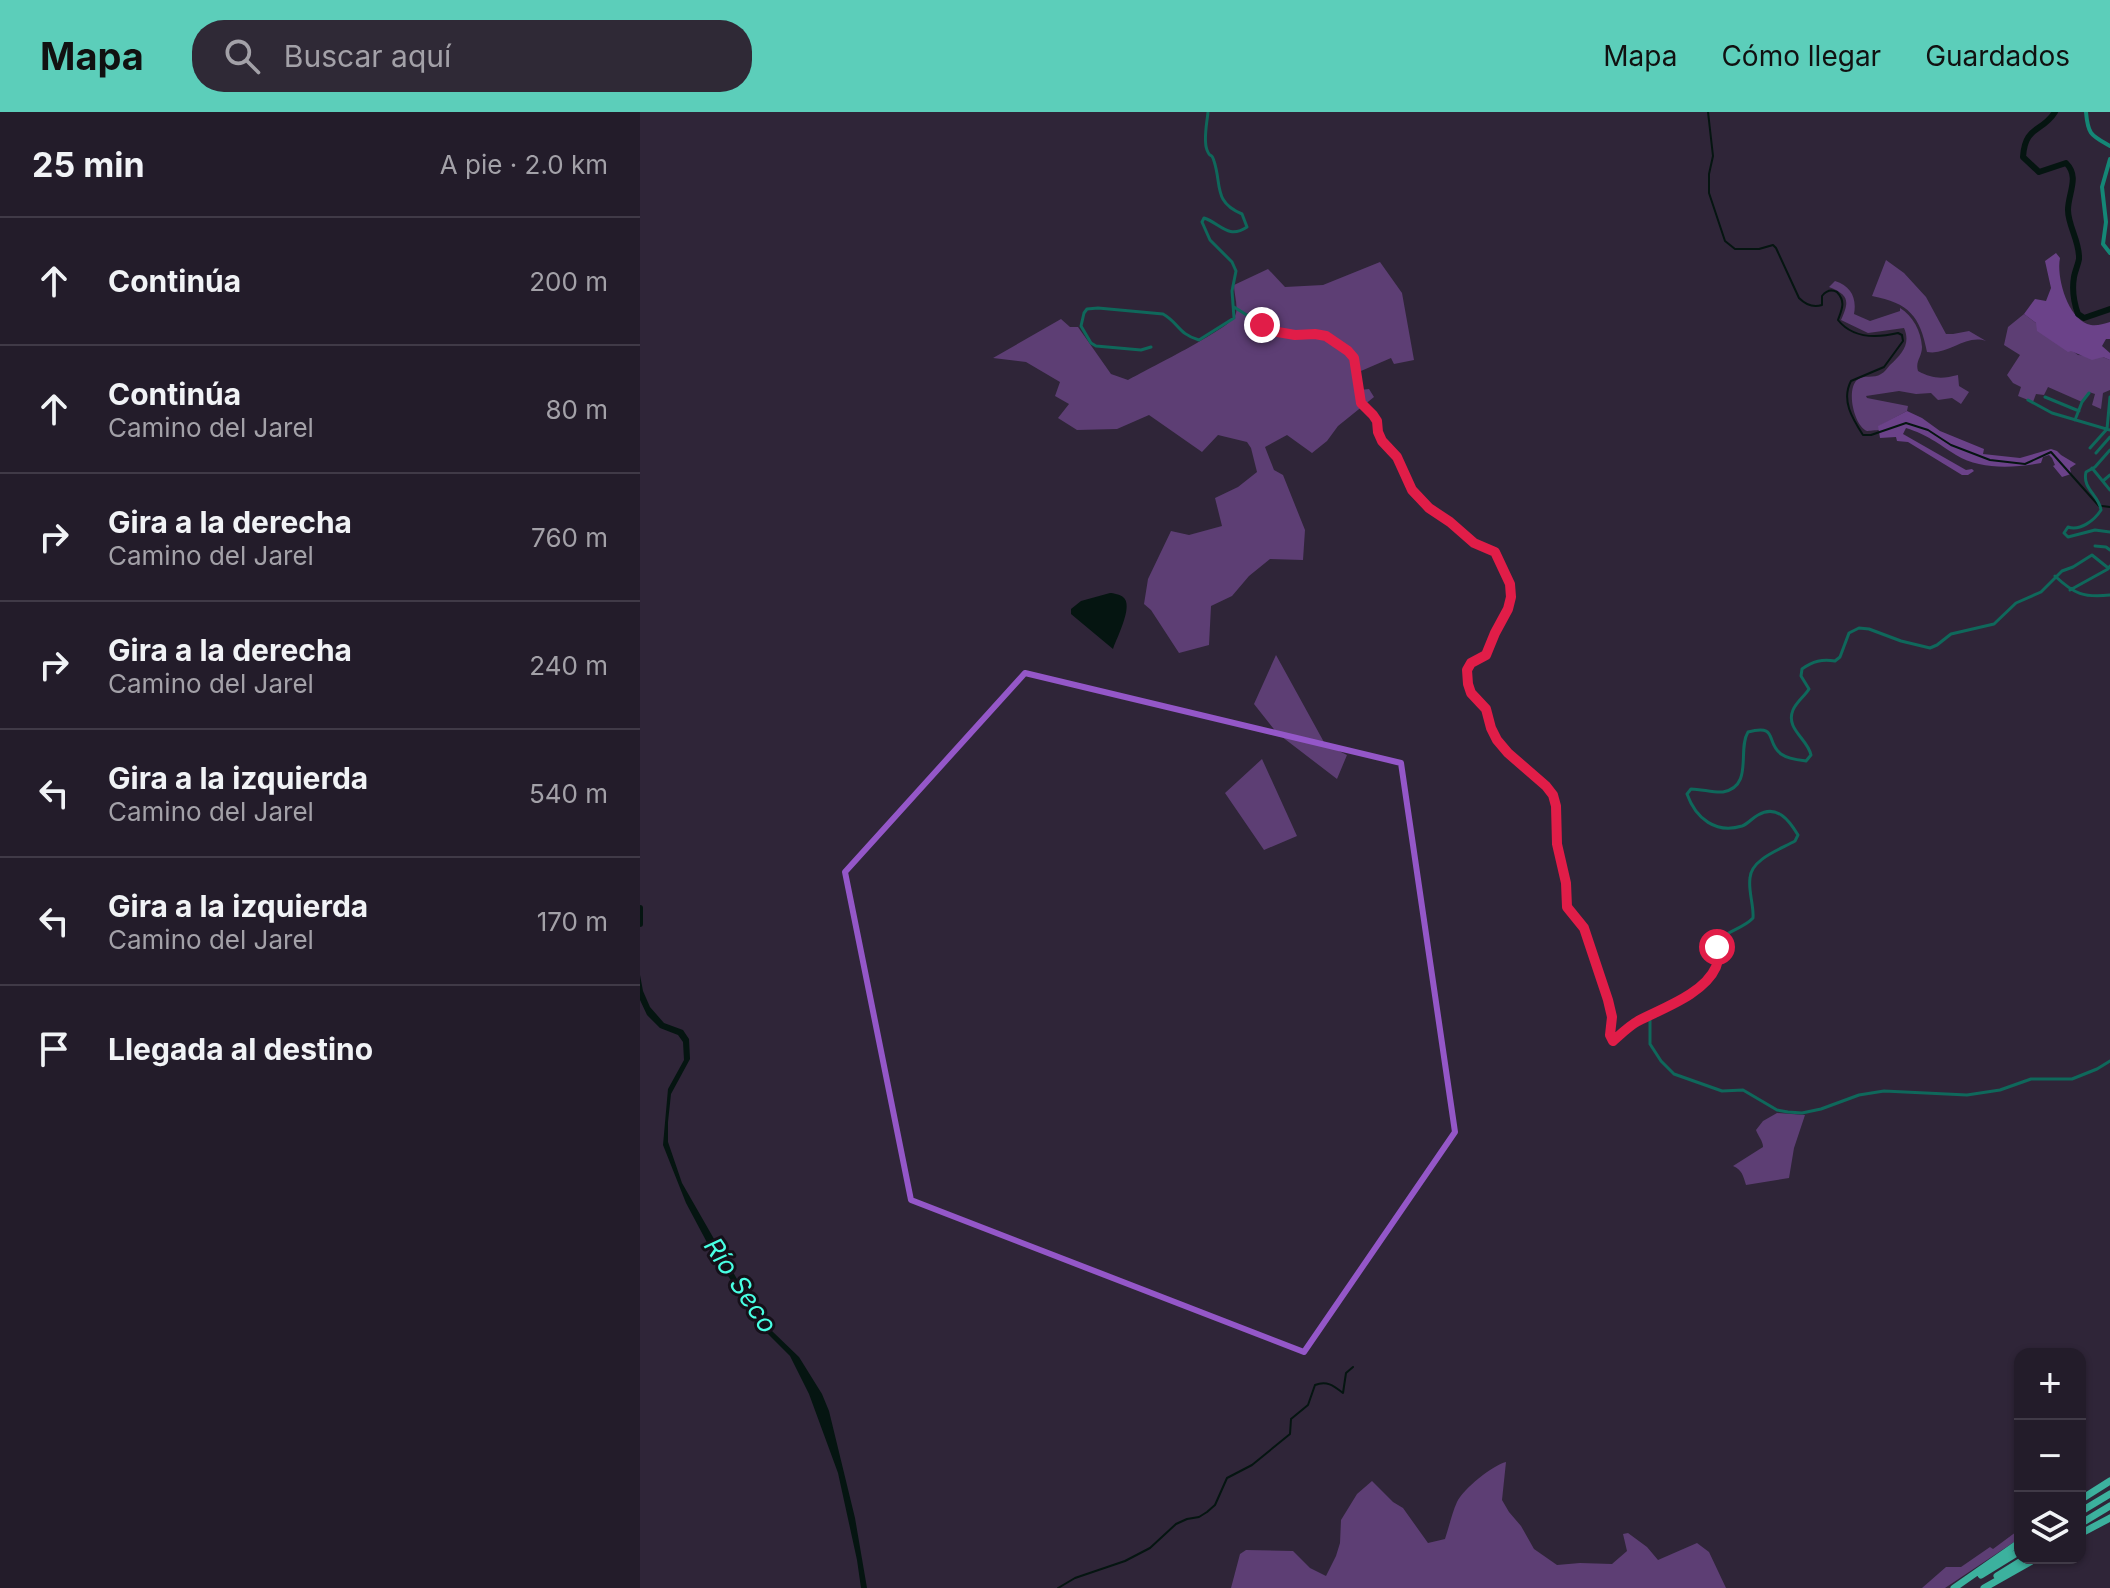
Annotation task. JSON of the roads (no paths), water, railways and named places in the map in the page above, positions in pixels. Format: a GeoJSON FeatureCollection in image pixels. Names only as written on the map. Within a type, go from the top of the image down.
{"type":"FeatureCollection","features":[{"type":"Feature","properties":{"kind":"highway"},"geometry":{"type":"LineString","coordinates":[[2086,1496],[2110,1481]]}},
{"type":"Feature","properties":{"kind":"highway"},"geometry":{"type":"LineString","coordinates":[[2086,1508],[2110,1494]]}},
{"type":"Feature","properties":{"kind":"highway"},"geometry":{"type":"LineString","coordinates":[[2086,1520],[2110,1506]]}},
{"type":"Feature","properties":{"kind":"highway"},"geometry":{"type":"LineString","coordinates":[[2086,1531],[2110,1518]]}},
{"type":"Feature","properties":{"kind":"highway"},"geometry":{"type":"LineString","coordinates":[[1957,1588],[2014,1546]]}},
{"type":"Feature","properties":{"kind":"highway"},"geometry":{"type":"LineString","coordinates":[[1957,1588],[2014,1555]]}},
{"type":"Feature","properties":{"kind":"highway"},"geometry":{"type":"LineString","coordinates":[[1981,1588],[2017,1564]]}},
{"type":"Feature","properties":{"kind":"highway"},"geometry":{"type":"LineString","coordinates":[[1981,1588],[2026,1564]]}},
{"type":"Feature","properties":{"kind":"street"},"geometry":{"type":"LineString","coordinates":[[1151,347],[1141,350],[1096,346],[1081,326],[1084,313],[1087,309],[1098,308],[1163,314],[1171,318],[1181,332],[1199,340],[1234,318],[1232,291],[1236,271],[1232,262],[1210,240],[1202,222],[1207,218],[1221,229],[1231,231],[1242,231],[1247,227],[1242,214],[1231,209],[1221,197],[1214,160],[1206,148],[1208,112]]}},
{"type":"Feature","properties":{"kind":"street"},"geometry":{"type":"LineString","coordinates":[[2086,112],[2090,135],[2110,146]]}},
{"type":"Feature","properties":{"kind":"street"},"geometry":{"type":"LineString","coordinates":[[2110,159],[2102,187],[2106,222],[2103,244],[2110,253]]}},
{"type":"Feature","properties":{"kind":"street"},"geometry":{"type":"LineString","coordinates":[[1234,307],[1272,331],[1326,336],[1348,351],[1354,358],[1361,403],[1377,421],[1382,441],[1397,457],[1412,490],[1429,508],[1474,543],[1495,552],[1510,584],[1511,597],[1486,655],[1471,663],[1467,670],[1468,684],[1471,693],[1486,709],[1497,740],[1553,795],[1567,907],[1584,928],[1608,1000],[1613,1041],[1637,1022],[1677,1003],[1703,983],[1715,969],[1717,942],[1723,935],[1753,918],[1749,879],[1752,869],[1766,857],[1795,841],[1798,835],[1783,814],[1772,811],[1760,813],[1744,825],[1721,829],[1702,819],[1687,794],[1691,789],[1723,792],[1734,787],[1742,777],[1744,738],[1748,732],[1761,729],[1771,737],[1778,752],[1806,761],[1811,755],[1810,749],[1791,722],[1792,712],[1809,689],[1801,676],[1802,669],[1823,659],[1835,661],[1840,657],[1849,633],[1859,628],[1930,648],[1951,634],[1994,624],[2016,603],[2041,592],[2055,576],[2092,555],[2109,569],[2070,590]]}},
{"type":"Feature","properties":{"kind":"street"},"geometry":{"type":"LineString","coordinates":[[2075,420],[2089,393]]}},
{"type":"Feature","properties":{"kind":"street"},"geometry":{"type":"LineString","coordinates":[[2045,397],[2079,411]]}},
{"type":"Feature","properties":{"kind":"street"},"geometry":{"type":"LineString","coordinates":[[2090,448],[2108,429],[2110,397]]}},
{"type":"Feature","properties":{"kind":"street"},"geometry":{"type":"LineString","coordinates":[[2028,400],[2052,413],[2108,429]]}},
{"type":"Feature","properties":{"kind":"street"},"geometry":{"type":"LineString","coordinates":[[2096,453],[2110,437]]}},
{"type":"Feature","properties":{"kind":"street"},"geometry":{"type":"LineString","coordinates":[[2110,450],[2106,457],[2086,472],[2085,483],[2100,502],[2101,510],[2079,528],[2068,527],[2064,535],[2069,537],[2099,530],[2110,532]]}},
{"type":"Feature","properties":{"kind":"street"},"geometry":{"type":"LineString","coordinates":[[2092,468],[2110,490]]}},
{"type":"Feature","properties":{"kind":"street"},"geometry":{"type":"LineString","coordinates":[[2103,481],[2110,475]]}},
{"type":"Feature","properties":{"kind":"street"},"geometry":{"type":"LineString","coordinates":[[2095,546],[2110,550]]}},
{"type":"Feature","properties":{"kind":"street"},"geometry":{"type":"LineString","coordinates":[[2055,576],[2070,590],[2082,595],[2110,595]]}},
{"type":"Feature","properties":{"kind":"street"},"geometry":{"type":"LineString","coordinates":[[1650,1017],[1650,1044],[1674,1074],[1722,1091],[1743,1090],[1777,1110],[1788,1112],[1821,1109],[1859,1095],[1884,1091],[1967,1095],[2000,1090],[2031,1079],[2072,1079],[2110,1061]]}},
{"type":"Feature","properties":{"kind":"waterway"},"geometry":{"type":"LineString","coordinates":[[1708,112],[1713,156],[1709,193],[1725,241],[1735,249],[1759,249],[1773,245],[1799,298],[1810,305],[1819,306],[1825,293],[1837,292],[1842,302],[1838,320],[1851,331],[1866,336],[1902,335],[1903,341],[1884,367],[1851,381],[1848,388],[1849,409],[1863,435],[1906,423],[1928,430],[1951,445],[1990,460],[2025,464],[2051,452],[2099,506]]}},
{"type":"Feature","properties":{"kind":"waterway"},"geometry":{"type":"LineString","coordinates":[[2055,112],[2027,139],[2023,157],[2039,172],[2066,163],[2070,168],[2073,180],[2069,216],[2079,253],[2073,286],[2078,314],[2084,318],[2110,309]]}},
{"type":"Feature","properties":{"kind":"waterway"},"geometry":{"type":"LineString","coordinates":[[2102,506],[2110,507]]}},
{"type":"Feature","properties":{"kind":"waterway","name":"Río Seco"},"geometry":{"type":"LineString","coordinates":[[640,908],[640,924]]}},
{"type":"Feature","properties":{"kind":"waterway"},"geometry":{"type":"LineString","coordinates":[[1058,1588],[1075,1578],[1125,1561],[1150,1548],[1176,1524],[1207,1512],[1215,1505],[1227,1478],[1252,1465],[1290,1434],[1291,1419],[1308,1405],[1315,1385],[1327,1383],[1343,1393],[1346,1373],[1353,1367]]}}]}
